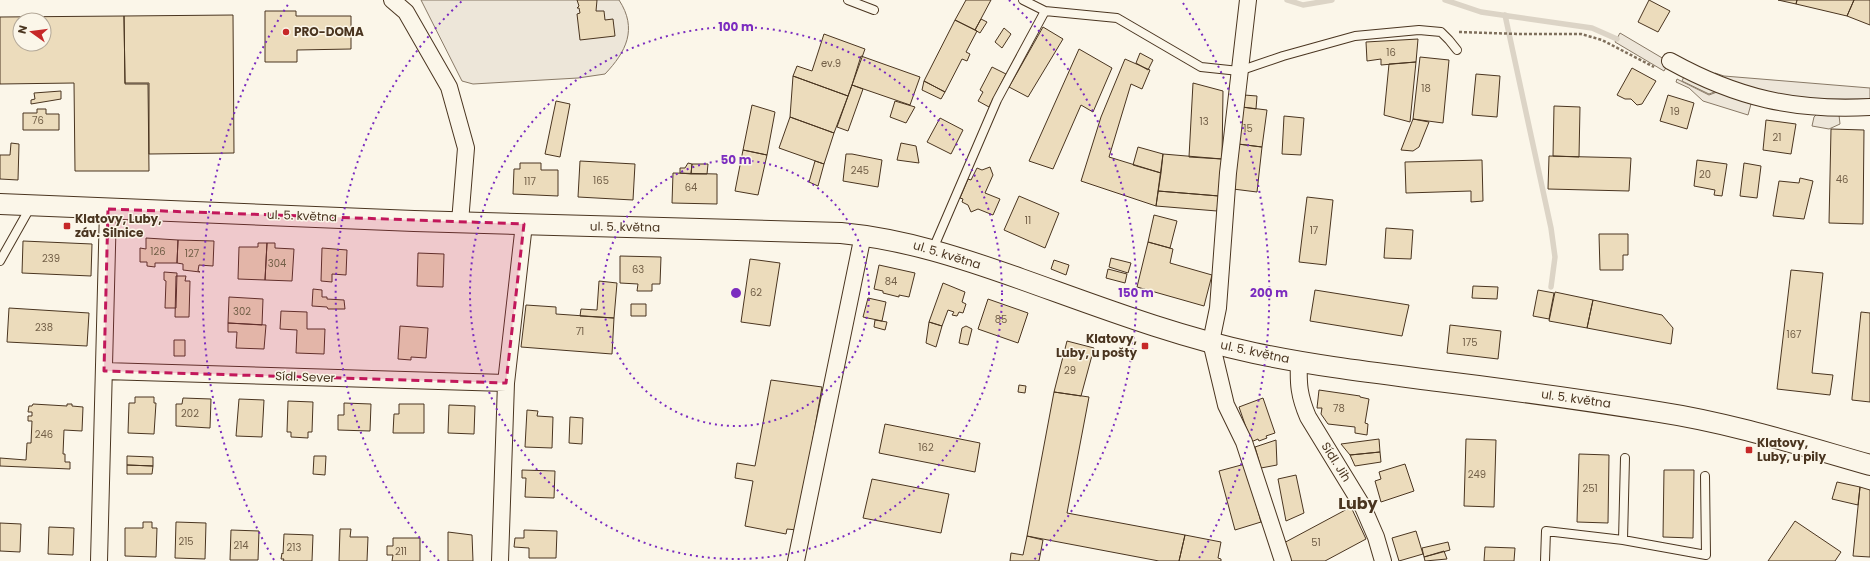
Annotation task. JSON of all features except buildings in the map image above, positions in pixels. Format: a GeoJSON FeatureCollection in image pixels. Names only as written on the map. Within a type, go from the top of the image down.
{"type":"FeatureCollection","features":[{"type":"Feature","properties":{"kind":"street"},"geometry":{"type":"LineString","coordinates":[[392,0],[406,12],[449,87],[466,148],[460,222]]}},
{"type":"Feature","properties":{"kind":"street"},"geometry":{"type":"LineString","coordinates":[[1248,0],[1244,24],[1228,173],[1218,308],[1211,342],[1226,404],[1244,442],[1283,561]]}},
{"type":"Feature","properties":{"kind":"street"},"geometry":{"type":"LineString","coordinates":[[1664,65],[1759,98],[1814,106],[1870,106]]}},
{"type":"Feature","properties":{"kind":"street","name":"ul. 5. května"},"geometry":{"type":"LineString","coordinates":[[0,204],[460,222],[863,235],[934,249],[1134,318],[1211,342],[1252,352],[1299,361],[1661,412],[1764,434],[1870,465]]}},
{"type":"Feature","properties":{"kind":"street"},"geometry":{"type":"LineString","coordinates":[[99,561],[108,209]]}},
{"type":"Feature","properties":{"kind":"street"},"geometry":{"type":"LineString","coordinates":[[500,561],[506,383],[524,224]]}},
{"type":"Feature","properties":{"kind":"street"},"geometry":{"type":"LineString","coordinates":[[796,561],[863,235]]}},
{"type":"Feature","properties":{"kind":"street","name":"Sídl. Jih"},"geometry":{"type":"LineString","coordinates":[[1299,361],[1298,386],[1308,417],[1363,507],[1376,537],[1383,561]]}},
{"type":"Feature","properties":{"kind":"street","name":"Sídl. Sever"},"geometry":{"type":"LineString","coordinates":[[104,371],[506,383]]}},
{"type":"Feature","properties":{"kind":"lane"},"geometry":{"type":"LineString","coordinates":[[848,0],[874,10]]}},
{"type":"Feature","properties":{"kind":"lane"},"geometry":{"type":"LineString","coordinates":[[1023,0],[1045,11],[1117,18],[1201,67],[1239,71],[1283,56],[1355,36],[1424,30],[1441,32],[1457,50]]}},
{"type":"Feature","properties":{"kind":"lane"},"geometry":{"type":"LineString","coordinates":[[934,249],[997,100],[1045,11]]}},
{"type":"Feature","properties":{"kind":"lane"},"geometry":{"type":"LineString","coordinates":[[0,262],[32,205]]}},
{"type":"Feature","properties":{"kind":"lane"},"geometry":{"type":"LineString","coordinates":[[1623,540],[1625,458]]}},
{"type":"Feature","properties":{"kind":"lane"},"geometry":{"type":"LineString","coordinates":[[1545,561],[1546,531],[1623,540],[1706,555],[1706,476]]}},
{"type":"Feature","properties":{"kind":"path"},"geometry":{"type":"LineString","coordinates":[[1446,36],[1453,32],[1460,31],[1506,34],[1581,34],[1594,36],[1664,65]]}},
{"type":"Feature","properties":{"kind":"highlighted area"},"geometry":{"type":"Polygon","coordinates":[[[108,209],[524,224],[506,383],[104,371],[108,209]]]}},
{"type":"Feature","properties":{"kind":"shaded area"},"geometry":{"type":"Polygon","coordinates":[[[421,0],[619,0],[628,21],[627,40],[619,57],[605,74],[578,78],[473,84],[462,81],[421,0]]]}},
{"type":"Feature","properties":{"kind":"shaded area"},"geometry":{"type":"Polygon","coordinates":[[[1620,33],[1669,62],[1664,71],[1615,42],[1620,33]]]}},
{"type":"Feature","properties":{"kind":"shaded area"},"geometry":{"type":"Polygon","coordinates":[[[1687,70],[1725,88],[1709,94],[1682,81],[1687,70]]]}},
{"type":"Feature","properties":{"kind":"shaded area"},"geometry":{"type":"Polygon","coordinates":[[[1715,73],[1724,76],[1870,88],[1870,99],[1813,99],[1762,92],[1714,75],[1715,73]]]}},
{"type":"Feature","properties":{"kind":"shaded area"},"geometry":{"type":"Polygon","coordinates":[[[1677,79],[1709,95],[1717,92],[1751,104],[1748,115],[1703,101],[1689,88],[1676,82],[1677,79]]]}},
{"type":"Feature","properties":{"kind":"shaded area"},"geometry":{"type":"Polygon","coordinates":[[[1818,113],[1839,115],[1840,124],[1829,129],[1812,126],[1814,117],[1818,113]]]}},
{"type":"Feature","properties":{"kind":"waterway"},"geometry":{"type":"LineString","coordinates":[[1287,0],[1303,5],[1332,0]]}},
{"type":"Feature","properties":{"kind":"waterway"},"geometry":{"type":"LineString","coordinates":[[1445,0],[1481,12],[1592,28],[1617,39]]}},
{"type":"Feature","properties":{"kind":"waterway"},"geometry":{"type":"LineString","coordinates":[[1505,15],[1551,228],[1555,257],[1551,287]]}},
{"type":"Feature","properties":{"kind":"place","name":"PRO-DOMA"},"geometry":{"type":"Point","coordinates":[286,32]}},
{"type":"Feature","properties":{"kind":"place","name":"Klatovy, Luby, záv. Silnice"},"geometry":{"type":"Point","coordinates":[67,226]}},
{"type":"Feature","properties":{"kind":"place","name":"Klatovy, Luby, u pošty"},"geometry":{"type":"Point","coordinates":[1145,346]}},
{"type":"Feature","properties":{"kind":"place","name":"Klatovy, Luby, u pily"},"geometry":{"type":"Point","coordinates":[1749,450]}},
{"type":"Feature","properties":{"kind":"district","name":"Luby"},"geometry":{"type":"Point","coordinates":[1358,503]}}]}
